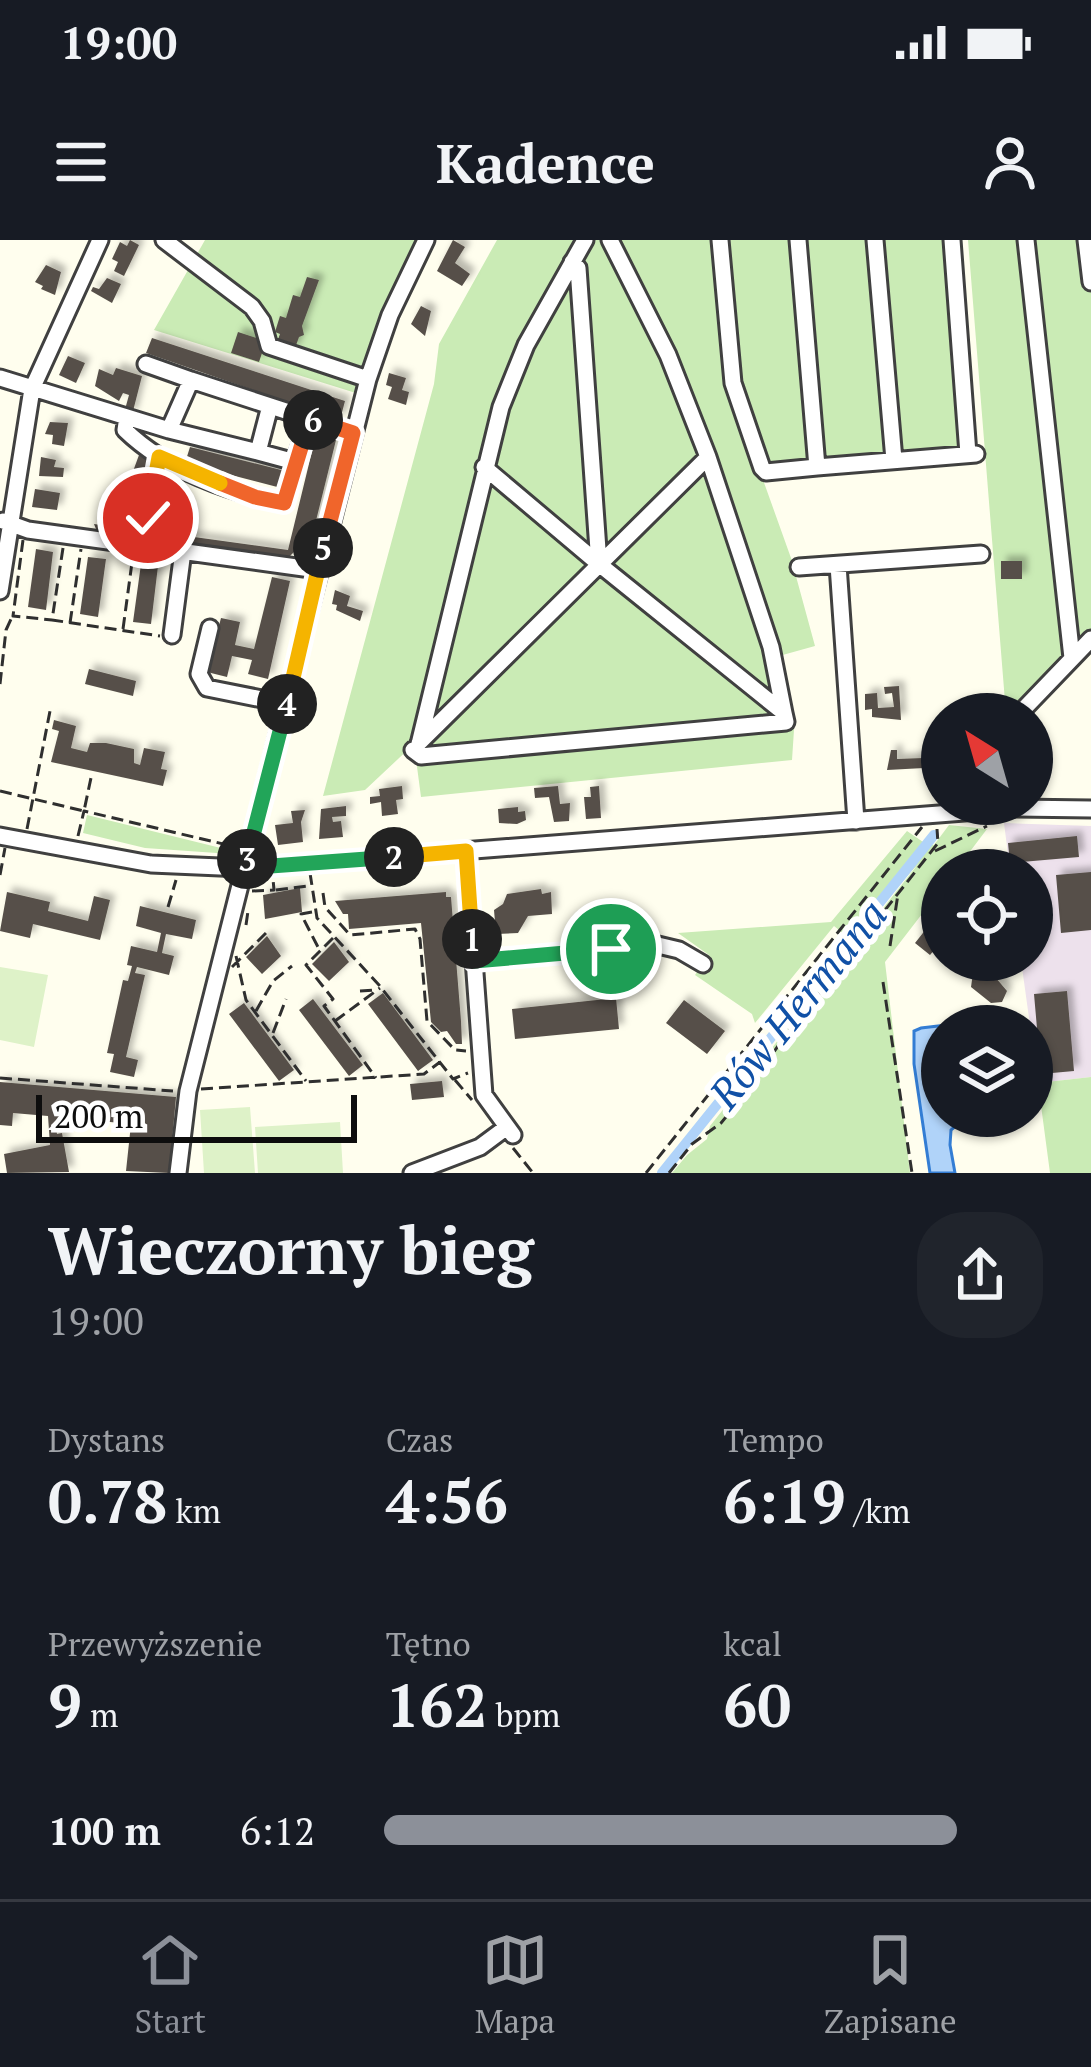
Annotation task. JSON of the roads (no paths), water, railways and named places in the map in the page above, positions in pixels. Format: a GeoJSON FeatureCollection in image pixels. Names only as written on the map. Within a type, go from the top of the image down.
{"type":"FeatureCollection","features":[{"type":"Feature","properties":{"kind":"street"},"geometry":{"type":"LineString","coordinates":[[0,591],[32,389],[100,240]]}},
{"type":"Feature","properties":{"kind":"street"},"geometry":{"type":"LineString","coordinates":[[164,240],[252,307],[269,346],[368,379]]}},
{"type":"Feature","properties":{"kind":"street"},"geometry":{"type":"LineString","coordinates":[[178,1173],[188,1091],[242,860],[287,704],[346,431],[390,315],[426,240]]}},
{"type":"Feature","properties":{"kind":"street"},"geometry":{"type":"LineString","coordinates":[[585,240],[526,345],[501,407],[419,743],[708,457]]}},
{"type":"Feature","properties":{"kind":"street"},"geometry":{"type":"LineString","coordinates":[[413,750],[421,756],[786,722],[772,647],[708,457],[668,355],[610,240]]}},
{"type":"Feature","properties":{"kind":"street"},"geometry":{"type":"LineString","coordinates":[[719,240],[733,383],[766,472],[973,454],[952,240]]}},
{"type":"Feature","properties":{"kind":"street"},"geometry":{"type":"LineString","coordinates":[[798,240],[817,466]]}},
{"type":"Feature","properties":{"kind":"street"},"geometry":{"type":"LineString","coordinates":[[875,240],[894,460]]}},
{"type":"Feature","properties":{"kind":"street"},"geometry":{"type":"LineString","coordinates":[[1026,240],[1072,658]]}},
{"type":"Feature","properties":{"kind":"street"},"geometry":{"type":"LineString","coordinates":[[1086,240],[1091,282]]}},
{"type":"Feature","properties":{"kind":"street"},"geometry":{"type":"LineString","coordinates":[[572,262],[578,268],[599,564]]}},
{"type":"Feature","properties":{"kind":"street"},"geometry":{"type":"LineString","coordinates":[[146,364],[346,431]]}},
{"type":"Feature","properties":{"kind":"street"},"geometry":{"type":"LineString","coordinates":[[0,378],[169,430],[296,462]]}},
{"type":"Feature","properties":{"kind":"street"},"geometry":{"type":"LineString","coordinates":[[169,430],[191,380]]}},
{"type":"Feature","properties":{"kind":"street"},"geometry":{"type":"LineString","coordinates":[[258,452],[271,406]]}},
{"type":"Feature","properties":{"kind":"street"},"geometry":{"type":"LineString","coordinates":[[130,418],[125,430],[159,457],[255,497],[284,503],[310,418]]}},
{"type":"Feature","properties":{"kind":"street"},"geometry":{"type":"LineString","coordinates":[[159,457],[148,518],[183,524]]}},
{"type":"Feature","properties":{"kind":"street"},"geometry":{"type":"LineString","coordinates":[[484,466],[784,712]]}},
{"type":"Feature","properties":{"kind":"street"},"geometry":{"type":"LineString","coordinates":[[8,527],[318,570]]}},
{"type":"Feature","properties":{"kind":"street"},"geometry":{"type":"LineString","coordinates":[[172,634],[183,551]]}},
{"type":"Feature","properties":{"kind":"street"},"geometry":{"type":"LineString","coordinates":[[799,567],[981,554]]}},
{"type":"Feature","properties":{"kind":"street"},"geometry":{"type":"LineString","coordinates":[[838,565],[856,820]]}},
{"type":"Feature","properties":{"kind":"street"},"geometry":{"type":"LineString","coordinates":[[210,628],[199,674],[207,688],[287,704]]}},
{"type":"Feature","properties":{"kind":"street"},"geometry":{"type":"LineString","coordinates":[[1039,693],[1091,638]]}},
{"type":"Feature","properties":{"kind":"street"},"geometry":{"type":"LineString","coordinates":[[1,840],[151,864],[466,851],[1016,808],[1091,809]]}},
{"type":"Feature","properties":{"kind":"street"},"geometry":{"type":"LineString","coordinates":[[412,1173],[510,1131],[484,1095],[466,851]]}},
{"type":"Feature","properties":{"kind":"street"},"geometry":{"type":"LineString","coordinates":[[474,961],[658,945],[703,964]]}},
{"type":"Feature","properties":{"kind":"water"},"geometry":{"type":"Polygon","coordinates":[[[921,1028],[921,1112],[914,1064],[914,1031],[921,1028]]]}},
{"type":"Feature","properties":{"kind":"water"},"geometry":{"type":"Polygon","coordinates":[[[925,1137],[951,1137],[955,1173],[930,1173],[925,1137]]]}},
{"type":"Feature","properties":{"kind":"waterway","name":"Rów Hermana"},"geometry":{"type":"LineString","coordinates":[[662,1173],[934,835]]}}]}
